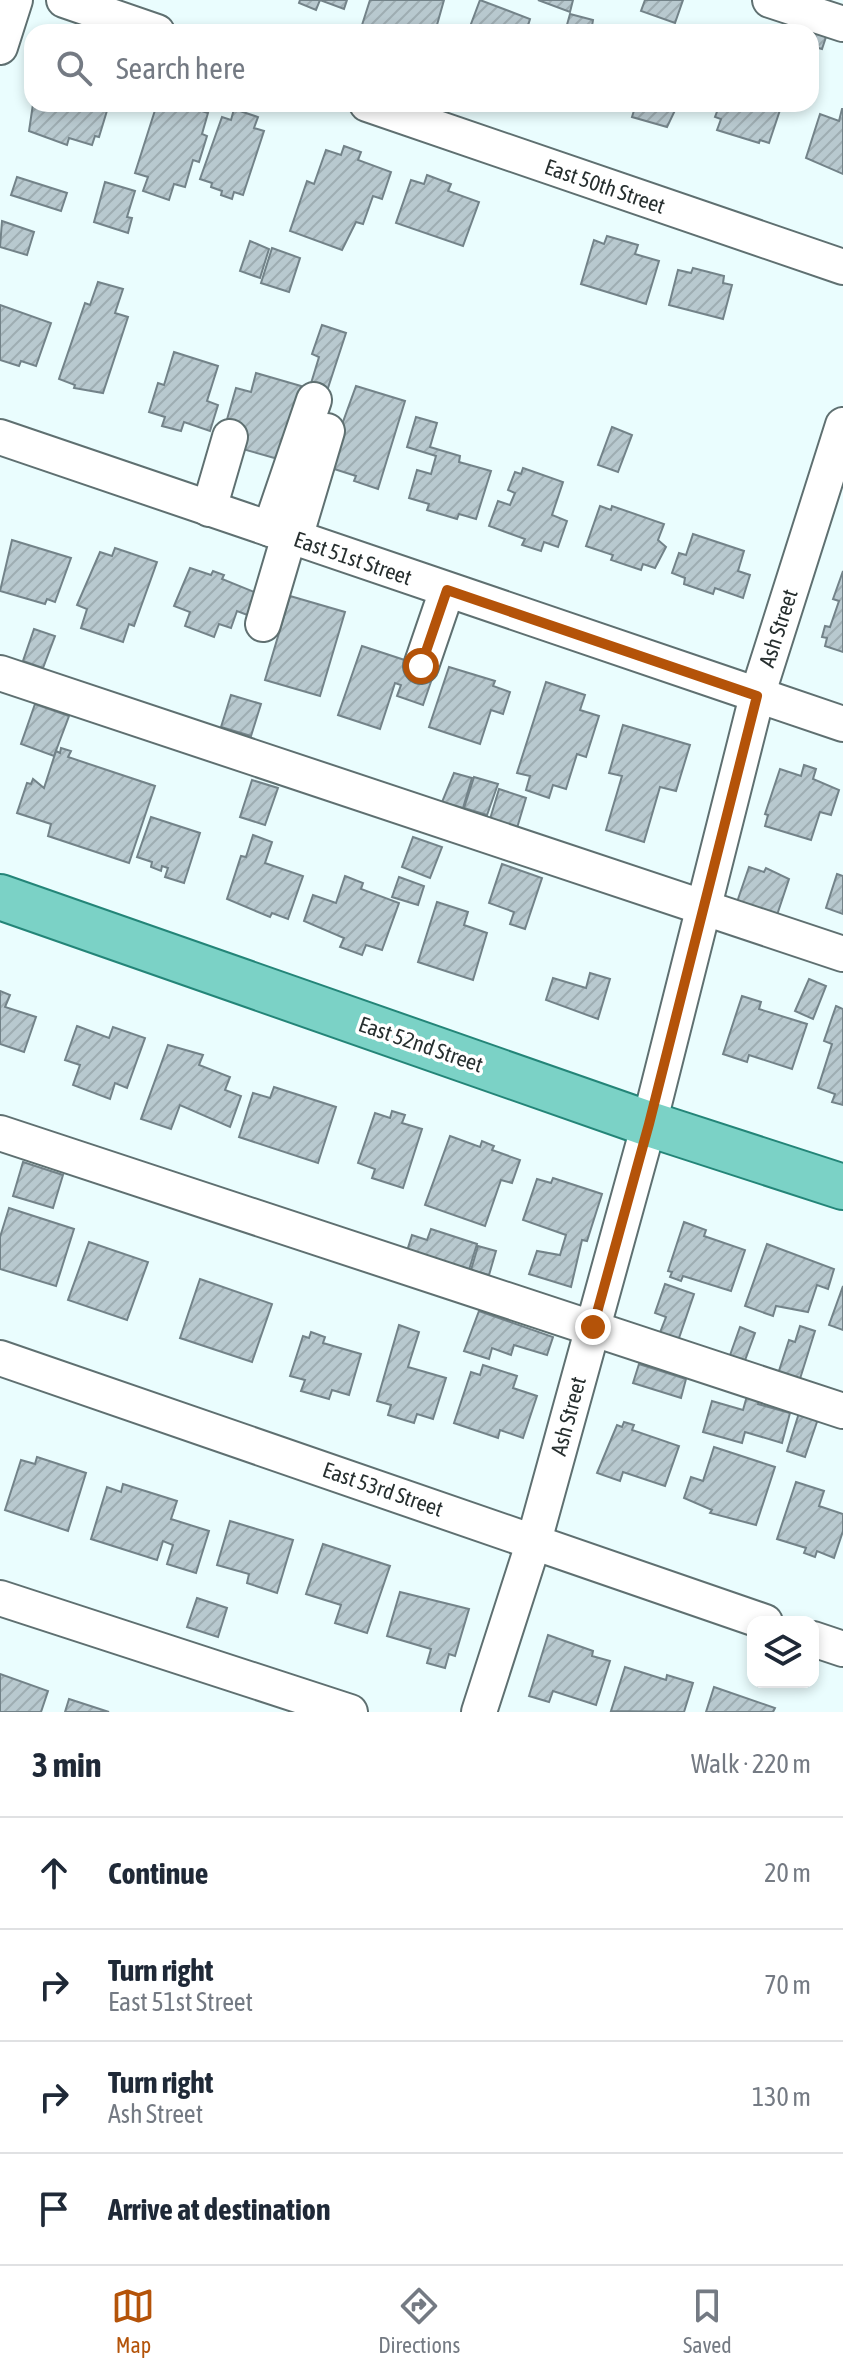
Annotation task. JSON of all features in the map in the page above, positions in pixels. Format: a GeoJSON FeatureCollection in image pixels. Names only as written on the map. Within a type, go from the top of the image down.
{"type":"FeatureCollection","features":[{"type":"Feature","properties":{"kind":"main road","name":"East 52nd Street"},"geometry":{"type":"LineString","coordinates":[[0,897],[649,1124],[843,1187]]}},
{"type":"Feature","properties":{"kind":"street"},"geometry":{"type":"LineString","coordinates":[[0,47],[15,0]]}},
{"type":"Feature","properties":{"kind":"street"},"geometry":{"type":"LineString","coordinates":[[64,0],[134,24]]}},
{"type":"Feature","properties":{"kind":"street"},"geometry":{"type":"LineString","coordinates":[[770,0],[843,24]]}},
{"type":"Feature","properties":{"kind":"street","name":"East 50th Street"},"geometry":{"type":"LineString","coordinates":[[390,112],[843,267]]}},
{"type":"Feature","properties":{"kind":"street"},"geometry":{"type":"LineString","coordinates":[[263,624],[284,534],[323,408]]}},
{"type":"Feature","properties":{"kind":"street","name":"Ash Street"},"geometry":{"type":"LineString","coordinates":[[479,1712],[534,1541],[649,1124],[757,696],[843,425]]}},
{"type":"Feature","properties":{"kind":"street","name":"East 51st Street"},"geometry":{"type":"LineString","coordinates":[[0,437],[843,724]]}},
{"type":"Feature","properties":{"kind":"street"},"geometry":{"type":"LineString","coordinates":[[209,509],[230,437]]}},
{"type":"Feature","properties":{"kind":"street"},"geometry":{"type":"LineString","coordinates":[[421,666],[447,590]]}},
{"type":"Feature","properties":{"kind":"street"},"geometry":{"type":"LineString","coordinates":[[0,673],[843,954]]}},
{"type":"Feature","properties":{"kind":"street"},"geometry":{"type":"LineString","coordinates":[[0,1133],[843,1411]]}},
{"type":"Feature","properties":{"kind":"street","name":"East 53rd Street"},"geometry":{"type":"LineString","coordinates":[[0,1358],[748,1616]]}},
{"type":"Feature","properties":{"kind":"street"},"geometry":{"type":"LineString","coordinates":[[0,1598],[350,1712]]}},
{"type":"Feature","properties":{"kind":"street"},"geometry":{"type":"LineString","coordinates":[[819,1641],[843,1649]]}},
{"type":"Feature","properties":{"kind":"building"},"geometry":{"type":"Polygon","coordinates":[[[300,0],[320,0],[316,10],[299,3],[300,0]]]}},
{"type":"Feature","properties":{"kind":"building"},"geometry":{"type":"Polygon","coordinates":[[[320,0],[347,0],[344,9],[320,0]]]}},
{"type":"Feature","properties":{"kind":"building"},"geometry":{"type":"Polygon","coordinates":[[[370,0],[444,0],[437,24],[362,24],[370,0]]]}},
{"type":"Feature","properties":{"kind":"building"},"geometry":{"type":"Polygon","coordinates":[[[480,0],[530,19],[528,24],[471,24],[480,0]]]}},
{"type":"Feature","properties":{"kind":"building"},"geometry":{"type":"Polygon","coordinates":[[[538,0],[573,0],[570,12],[538,0]]]}},
{"type":"Feature","properties":{"kind":"building"},"geometry":{"type":"Polygon","coordinates":[[[645,0],[683,0],[675,23],[641,11],[645,0]]]}},
{"type":"Feature","properties":{"kind":"building"},"geometry":{"type":"Polygon","coordinates":[[[570,14],[593,20],[592,24],[567,24],[570,14]]]}},
{"type":"Feature","properties":{"kind":"building"},"geometry":{"type":"Polygon","coordinates":[[[819,32],[827,34],[822,49],[819,48],[819,32]]]}},
{"type":"Feature","properties":{"kind":"building"},"geometry":{"type":"Polygon","coordinates":[[[842,109],[843,174],[806,158],[820,114],[839,121],[842,109]]]}},
{"type":"Feature","properties":{"kind":"building"},"geometry":{"type":"Polygon","coordinates":[[[32,112],[107,112],[99,137],[95,136],[92,145],[69,138],[67,145],[29,131],[32,112]]]}},
{"type":"Feature","properties":{"kind":"building"},"geometry":{"type":"Polygon","coordinates":[[[154,112],[208,113],[202,134],[207,136],[199,162],[193,160],[185,187],[174,184],[169,200],[143,191],[148,177],[135,173],[154,112]]]}},
{"type":"Feature","properties":{"kind":"building"},"geometry":{"type":"Polygon","coordinates":[[[233,112],[258,117],[254,128],[264,131],[243,195],[234,192],[232,199],[211,187],[212,183],[200,179],[222,117],[231,120],[233,112]]]}},
{"type":"Feature","properties":{"kind":"building"},"geometry":{"type":"Polygon","coordinates":[[[634,112],[674,112],[667,127],[632,117],[634,112]]]}},
{"type":"Feature","properties":{"kind":"building"},"geometry":{"type":"Polygon","coordinates":[[[717,112],[779,112],[769,143],[760,140],[759,143],[717,130],[721,119],[715,117],[717,112]]]}},
{"type":"Feature","properties":{"kind":"building"},"geometry":{"type":"Polygon","coordinates":[[[344,146],[361,152],[358,160],[391,172],[382,199],[373,196],[363,224],[356,222],[342,250],[290,231],[307,181],[314,184],[326,150],[341,155],[344,146]]]}},
{"type":"Feature","properties":{"kind":"building"},"geometry":{"type":"Polygon","coordinates":[[[427,175],[451,184],[448,191],[479,202],[463,246],[396,223],[411,180],[424,184],[427,175]]]}},
{"type":"Feature","properties":{"kind":"building"},"geometry":{"type":"Polygon","coordinates":[[[17,177],[67,193],[61,211],[11,195],[17,177]]]}},
{"type":"Feature","properties":{"kind":"building"},"geometry":{"type":"Polygon","coordinates":[[[105,182],[135,191],[127,217],[132,218],[128,233],[94,222],[105,182]]]}},
{"type":"Feature","properties":{"kind":"building"},"geometry":{"type":"Polygon","coordinates":[[[2,221],[34,232],[27,255],[0,247],[2,221]]]}},
{"type":"Feature","properties":{"kind":"building"},"geometry":{"type":"Polygon","coordinates":[[[607,236],[638,245],[635,254],[659,261],[646,304],[581,284],[594,240],[604,244],[607,236]]]}},
{"type":"Feature","properties":{"kind":"building"},"geometry":{"type":"Polygon","coordinates":[[[250,241],[269,249],[260,278],[240,271],[250,241]]]}},
{"type":"Feature","properties":{"kind":"building"},"geometry":{"type":"Polygon","coordinates":[[[272,248],[300,258],[289,292],[261,283],[272,248]]]}},
{"type":"Feature","properties":{"kind":"building"},"geometry":{"type":"Polygon","coordinates":[[[693,268],[724,276],[723,283],[732,285],[723,319],[669,305],[678,270],[691,273],[693,268]]]}},
{"type":"Feature","properties":{"kind":"building"},"geometry":{"type":"Polygon","coordinates":[[[98,282],[123,289],[115,313],[128,317],[103,393],[74,388],[75,385],[59,379],[85,303],[90,305],[98,282]]]}},
{"type":"Feature","properties":{"kind":"building"},"geometry":{"type":"Polygon","coordinates":[[[0,305],[51,323],[36,366],[21,361],[19,366],[0,360],[0,305]]]}},
{"type":"Feature","properties":{"kind":"building"},"geometry":{"type":"Polygon","coordinates":[[[322,325],[346,333],[326,394],[309,390],[319,357],[312,354],[322,325]]]}},
{"type":"Feature","properties":{"kind":"building"},"geometry":{"type":"Polygon","coordinates":[[[174,352],[218,366],[207,401],[218,405],[210,431],[184,422],[181,431],[162,426],[165,417],[149,412],[158,383],[164,385],[174,352]]]}},
{"type":"Feature","properties":{"kind":"building"},"geometry":{"type":"Polygon","coordinates":[[[256,373],[301,386],[299,423],[289,421],[278,459],[232,446],[226,423],[236,388],[251,392],[256,373]]]}},
{"type":"Feature","properties":{"kind":"building"},"geometry":{"type":"Polygon","coordinates":[[[356,386],[405,401],[378,489],[354,481],[356,476],[331,468],[331,455],[356,386]]]}},
{"type":"Feature","properties":{"kind":"building"},"geometry":{"type":"Polygon","coordinates":[[[416,417],[437,423],[430,447],[460,456],[459,462],[491,471],[476,519],[459,514],[457,519],[427,510],[429,504],[409,498],[417,470],[431,474],[436,456],[407,447],[416,417]]]}},
{"type":"Feature","properties":{"kind":"building"},"geometry":{"type":"Polygon","coordinates":[[[612,427],[632,435],[618,472],[598,465],[612,427]]]}},
{"type":"Feature","properties":{"kind":"building"},"geometry":{"type":"Polygon","coordinates":[[[523,468],[563,482],[552,515],[567,521],[558,547],[544,542],[541,551],[522,545],[525,539],[489,526],[498,501],[510,505],[515,493],[508,490],[515,472],[521,474],[523,468]]]}},
{"type":"Feature","properties":{"kind":"building"},"geometry":{"type":"Polygon","coordinates":[[[600,506],[611,510],[612,506],[664,524],[658,540],[666,547],[655,568],[643,564],[641,570],[611,560],[613,555],[586,546],[600,506]]]}},
{"type":"Feature","properties":{"kind":"building"},"geometry":{"type":"Polygon","coordinates":[[[693,534],[744,551],[738,571],[750,575],[743,598],[715,588],[713,594],[684,584],[685,578],[672,573],[679,553],[686,555],[693,534]]]}},
{"type":"Feature","properties":{"kind":"building"},"geometry":{"type":"Polygon","coordinates":[[[12,540],[71,558],[55,602],[47,599],[45,604],[0,591],[12,540]]]}},
{"type":"Feature","properties":{"kind":"building"},"geometry":{"type":"Polygon","coordinates":[[[115,548],[157,562],[134,626],[129,624],[123,642],[81,628],[87,609],[77,605],[100,552],[112,556],[115,548]]]}},
{"type":"Feature","properties":{"kind":"building"},"geometry":{"type":"Polygon","coordinates":[[[190,568],[211,575],[213,571],[224,575],[222,579],[259,594],[250,616],[237,611],[231,628],[219,624],[214,637],[185,626],[190,612],[174,606],[190,568]]]}},
{"type":"Feature","properties":{"kind":"building"},"geometry":{"type":"Polygon","coordinates":[[[843,571],[843,652],[825,646],[827,638],[822,637],[825,626],[830,627],[839,601],[833,599],[843,571]]]}},
{"type":"Feature","properties":{"kind":"building"},"geometry":{"type":"Polygon","coordinates":[[[290,596],[345,612],[320,696],[265,680],[290,596]]]}},
{"type":"Feature","properties":{"kind":"building"},"geometry":{"type":"Polygon","coordinates":[[[34,629],[55,636],[43,668],[23,661],[34,629]]]}},
{"type":"Feature","properties":{"kind":"building"},"geometry":{"type":"Polygon","coordinates":[[[362,646],[435,670],[423,705],[397,696],[401,685],[395,683],[380,729],[338,715],[362,646]]]}},
{"type":"Feature","properties":{"kind":"building"},"geometry":{"type":"Polygon","coordinates":[[[449,667],[495,681],[493,686],[510,692],[503,714],[491,710],[480,744],[429,727],[449,667]]]}},
{"type":"Feature","properties":{"kind":"building"},"geometry":{"type":"Polygon","coordinates":[[[546,682],[585,695],[580,710],[599,716],[586,757],[577,754],[566,789],[553,785],[549,798],[526,790],[530,776],[517,773],[546,682]]]}},
{"type":"Feature","properties":{"kind":"building"},"geometry":{"type":"Polygon","coordinates":[[[231,695],[261,704],[251,736],[221,727],[231,695]]]}},
{"type":"Feature","properties":{"kind":"building"},"geometry":{"type":"Polygon","coordinates":[[[35,704],[69,716],[54,756],[21,744],[35,704]]]}},
{"type":"Feature","properties":{"kind":"building"},"geometry":{"type":"Polygon","coordinates":[[[623,725],[690,745],[676,791],[660,787],[644,842],[606,830],[622,776],[609,773],[623,725]]]}},
{"type":"Feature","properties":{"kind":"building"},"geometry":{"type":"Polygon","coordinates":[[[61,748],[71,751],[68,757],[155,786],[129,863],[48,836],[51,824],[17,813],[27,783],[31,784],[33,779],[44,788],[56,751],[60,753],[61,748]]]}},
{"type":"Feature","properties":{"kind":"building"},"geometry":{"type":"Polygon","coordinates":[[[804,765],[816,769],[813,779],[839,790],[831,815],[820,812],[811,840],[765,826],[768,815],[765,814],[780,769],[801,776],[804,765]]]}},
{"type":"Feature","properties":{"kind":"building"},"geometry":{"type":"Polygon","coordinates":[[[454,773],[472,778],[463,808],[442,802],[454,773]]]}},
{"type":"Feature","properties":{"kind":"building"},"geometry":{"type":"Polygon","coordinates":[[[474,777],[498,784],[487,815],[464,808],[474,777]]]}},
{"type":"Feature","properties":{"kind":"building"},"geometry":{"type":"Polygon","coordinates":[[[252,780],[278,788],[265,825],[240,817],[252,780]]]}},
{"type":"Feature","properties":{"kind":"building"},"geometry":{"type":"Polygon","coordinates":[[[499,789],[526,798],[517,828],[490,819],[499,789]]]}},
{"type":"Feature","properties":{"kind":"building"},"geometry":{"type":"Polygon","coordinates":[[[151,817],[200,833],[184,883],[165,877],[168,868],[162,866],[161,871],[151,867],[152,862],[137,857],[151,817]]]}},
{"type":"Feature","properties":{"kind":"building"},"geometry":{"type":"Polygon","coordinates":[[[253,835],[272,842],[265,863],[303,876],[288,919],[272,913],[270,917],[227,899],[241,856],[246,857],[253,835]]]}},
{"type":"Feature","properties":{"kind":"building"},"geometry":{"type":"Polygon","coordinates":[[[413,837],[442,847],[430,878],[402,867],[413,837]]]}},
{"type":"Feature","properties":{"kind":"building"},"geometry":{"type":"Polygon","coordinates":[[[502,864],[542,878],[525,929],[510,924],[514,912],[489,903],[502,864]]]}},
{"type":"Feature","properties":{"kind":"building"},"geometry":{"type":"Polygon","coordinates":[[[749,867],[764,872],[766,868],[789,879],[777,915],[737,902],[749,867]]]}},
{"type":"Feature","properties":{"kind":"building"},"geometry":{"type":"Polygon","coordinates":[[[837,874],[843,876],[843,914],[826,908],[837,874]]]}},
{"type":"Feature","properties":{"kind":"building"},"geometry":{"type":"Polygon","coordinates":[[[345,876],[363,883],[361,889],[399,903],[382,950],[366,945],[362,955],[340,947],[344,938],[304,921],[313,895],[336,903],[345,876]]]}},
{"type":"Feature","properties":{"kind":"building"},"geometry":{"type":"Polygon","coordinates":[[[399,877],[424,886],[418,905],[392,897],[399,877]]]}},
{"type":"Feature","properties":{"kind":"building"},"geometry":{"type":"Polygon","coordinates":[[[437,902],[468,912],[464,925],[487,933],[473,980],[418,962],[437,902]]]}},
{"type":"Feature","properties":{"kind":"building"},"geometry":{"type":"Polygon","coordinates":[[[590,973],[610,979],[598,1019],[546,1000],[553,978],[586,988],[590,973]]]}},
{"type":"Feature","properties":{"kind":"building"},"geometry":{"type":"Polygon","coordinates":[[[809,979],[826,986],[813,1019],[795,1011],[809,979]]]}},
{"type":"Feature","properties":{"kind":"building"},"geometry":{"type":"Polygon","coordinates":[[[0,991],[10,995],[5,1007],[36,1017],[24,1052],[0,1044],[0,991]]]}},
{"type":"Feature","properties":{"kind":"building"},"geometry":{"type":"Polygon","coordinates":[[[742,996],[761,1002],[759,1009],[807,1024],[792,1069],[749,1055],[747,1062],[723,1054],[742,996]]]}},
{"type":"Feature","properties":{"kind":"building"},"geometry":{"type":"Polygon","coordinates":[[[836,1006],[843,1009],[843,1105],[832,1102],[835,1094],[818,1088],[832,1044],[824,1041],[836,1006]]]}},
{"type":"Feature","properties":{"kind":"building"},"geometry":{"type":"Polygon","coordinates":[[[77,1026],[109,1038],[113,1027],[145,1038],[127,1088],[115,1083],[110,1099],[73,1085],[80,1065],[65,1060],[77,1026]]]}},
{"type":"Feature","properties":{"kind":"building"},"geometry":{"type":"Polygon","coordinates":[[[168,1045],[203,1055],[199,1065],[230,1077],[225,1090],[241,1096],[230,1127],[180,1105],[171,1129],[141,1119],[168,1045]]]}},
{"type":"Feature","properties":{"kind":"building"},"geometry":{"type":"Polygon","coordinates":[[[274,1087],[336,1107],[318,1163],[239,1137],[253,1093],[270,1098],[274,1087]]]}},
{"type":"Feature","properties":{"kind":"building"},"geometry":{"type":"Polygon","coordinates":[[[392,1111],[405,1115],[402,1123],[422,1129],[403,1188],[372,1178],[375,1169],[358,1163],[375,1113],[390,1118],[392,1111]]]}},
{"type":"Feature","properties":{"kind":"building"},"geometry":{"type":"Polygon","coordinates":[[[450,1136],[480,1147],[482,1141],[494,1146],[492,1150],[520,1160],[512,1183],[501,1180],[485,1226],[425,1205],[450,1136]]]}},
{"type":"Feature","properties":{"kind":"building"},"geometry":{"type":"Polygon","coordinates":[[[23,1162],[63,1175],[53,1208],[13,1196],[23,1162]]]}},
{"type":"Feature","properties":{"kind":"building"},"geometry":{"type":"Polygon","coordinates":[[[553,1178],[602,1194],[587,1241],[582,1240],[571,1287],[529,1274],[537,1251],[560,1255],[566,1235],[523,1220],[537,1179],[551,1183],[553,1178]]]}},
{"type":"Feature","properties":{"kind":"building"},"geometry":{"type":"Polygon","coordinates":[[[9,1208],[74,1229],[56,1286],[0,1269],[0,1237],[9,1208]]]}},
{"type":"Feature","properties":{"kind":"building"},"geometry":{"type":"Polygon","coordinates":[[[684,1222],[706,1230],[704,1236],[745,1250],[731,1291],[683,1276],[681,1281],[670,1277],[672,1272],[668,1271],[684,1222]]]}},
{"type":"Feature","properties":{"kind":"building"},"geometry":{"type":"Polygon","coordinates":[[[431,1229],[477,1244],[468,1273],[407,1251],[412,1235],[427,1240],[431,1229]]]}},
{"type":"Feature","properties":{"kind":"building"},"geometry":{"type":"Polygon","coordinates":[[[89,1242],[148,1262],[127,1320],[68,1300],[89,1242]]]}},
{"type":"Feature","properties":{"kind":"building"},"geometry":{"type":"Polygon","coordinates":[[[767,1244],[834,1269],[828,1289],[817,1285],[808,1312],[776,1306],[773,1316],[745,1306],[767,1244]]]}},
{"type":"Feature","properties":{"kind":"building"},"geometry":{"type":"Polygon","coordinates":[[[478,1246],[496,1251],[489,1275],[471,1270],[478,1246]]]}},
{"type":"Feature","properties":{"kind":"building"},"geometry":{"type":"Polygon","coordinates":[[[200,1279],[272,1304],[252,1362],[180,1338],[200,1279]]]}},
{"type":"Feature","properties":{"kind":"building"},"geometry":{"type":"Polygon","coordinates":[[[665,1284],[694,1294],[678,1341],[659,1335],[666,1317],[655,1313],[665,1284]]]}},
{"type":"Feature","properties":{"kind":"building"},"geometry":{"type":"Polygon","coordinates":[[[843,1286],[843,1330],[829,1325],[843,1286]]]}},
{"type":"Feature","properties":{"kind":"building"},"geometry":{"type":"Polygon","coordinates":[[[479,1311],[553,1337],[547,1355],[514,1345],[511,1355],[492,1348],[489,1359],[464,1351],[479,1311]]]}},
{"type":"Feature","properties":{"kind":"building"},"geometry":{"type":"Polygon","coordinates":[[[399,1325],[419,1332],[408,1367],[446,1378],[433,1419],[417,1414],[414,1423],[388,1415],[391,1405],[377,1401],[399,1325]]]}},
{"type":"Feature","properties":{"kind":"building"},"geometry":{"type":"Polygon","coordinates":[[[800,1326],[815,1331],[799,1382],[778,1374],[789,1340],[795,1342],[800,1326]]]}},
{"type":"Feature","properties":{"kind":"building"},"geometry":{"type":"Polygon","coordinates":[[[740,1327],[755,1333],[744,1363],[729,1358],[740,1327]]]}},
{"type":"Feature","properties":{"kind":"building"},"geometry":{"type":"Polygon","coordinates":[[[311,1332],[325,1337],[323,1343],[361,1354],[349,1395],[332,1390],[329,1399],[301,1391],[305,1380],[290,1376],[303,1336],[309,1338],[311,1332]]]}},
{"type":"Feature","properties":{"kind":"building"},"geometry":{"type":"Polygon","coordinates":[[[639,1364],[686,1379],[681,1398],[633,1383],[639,1364]]]}},
{"type":"Feature","properties":{"kind":"building"},"geometry":{"type":"Polygon","coordinates":[[[483,1365],[517,1376],[513,1388],[537,1396],[523,1438],[500,1430],[498,1438],[454,1423],[471,1372],[480,1375],[483,1365]]]}},
{"type":"Feature","properties":{"kind":"building"},"geometry":{"type":"Polygon","coordinates":[[[747,1396],[760,1399],[758,1404],[790,1413],[782,1443],[745,1432],[742,1443],[703,1432],[712,1401],[743,1410],[747,1396]]]}},
{"type":"Feature","properties":{"kind":"building"},"geometry":{"type":"Polygon","coordinates":[[[799,1413],[818,1419],[805,1457],[787,1451],[799,1413]]]}},
{"type":"Feature","properties":{"kind":"building"},"geometry":{"type":"Polygon","coordinates":[[[624,1422],[634,1425],[632,1430],[679,1446],[665,1486],[623,1472],[620,1481],[597,1473],[617,1425],[622,1427],[624,1422]]]}},
{"type":"Feature","properties":{"kind":"building"},"geometry":{"type":"Polygon","coordinates":[[[714,1447],[775,1467],[756,1525],[710,1513],[712,1510],[684,1498],[691,1477],[703,1481],[714,1447]]]}},
{"type":"Feature","properties":{"kind":"building"},"geometry":{"type":"Polygon","coordinates":[[[37,1457],[86,1473],[68,1531],[5,1510],[21,1460],[35,1464],[37,1457]]]}},
{"type":"Feature","properties":{"kind":"building"},"geometry":{"type":"Polygon","coordinates":[[[796,1482],[824,1491],[819,1506],[843,1514],[843,1531],[834,1558],[817,1551],[815,1557],[804,1553],[806,1548],[777,1539],[796,1482]]]}},
{"type":"Feature","properties":{"kind":"building"},"geometry":{"type":"Polygon","coordinates":[[[123,1484],[177,1501],[171,1519],[209,1531],[196,1573],[167,1564],[173,1545],[163,1541],[157,1560],[91,1539],[107,1487],[121,1492],[123,1484]]]}},
{"type":"Feature","properties":{"kind":"building"},"geometry":{"type":"Polygon","coordinates":[[[230,1521],[293,1540],[277,1593],[247,1583],[249,1574],[217,1565],[230,1521]]]}},
{"type":"Feature","properties":{"kind":"building"},"geometry":{"type":"Polygon","coordinates":[[[323,1544],[390,1566],[367,1633],[335,1623],[341,1605],[306,1594],[323,1544]]]}},
{"type":"Feature","properties":{"kind":"building"},"geometry":{"type":"Polygon","coordinates":[[[400,1592],[469,1609],[455,1656],[449,1654],[445,1668],[427,1663],[431,1649],[387,1636],[400,1592]]]}},
{"type":"Feature","properties":{"kind":"building"},"geometry":{"type":"Polygon","coordinates":[[[197,1598],[227,1608],[218,1637],[187,1627],[197,1598]]]}},
{"type":"Feature","properties":{"kind":"building"},"geometry":{"type":"Polygon","coordinates":[[[548,1635],[593,1651],[592,1656],[610,1661],[596,1705],[553,1691],[549,1702],[529,1696],[548,1635]]]}},
{"type":"Feature","properties":{"kind":"building"},"geometry":{"type":"Polygon","coordinates":[[[625,1667],[666,1680],[667,1675],[693,1683],[684,1712],[611,1711],[625,1667]]]}},
{"type":"Feature","properties":{"kind":"building"},"geometry":{"type":"Polygon","coordinates":[[[0,1674],[48,1691],[41,1712],[0,1712],[0,1674]]]}},
{"type":"Feature","properties":{"kind":"building"},"geometry":{"type":"Polygon","coordinates":[[[714,1687],[775,1708],[773,1712],[706,1712],[714,1687]]]}},
{"type":"Feature","properties":{"kind":"building"},"geometry":{"type":"Polygon","coordinates":[[[69,1699],[109,1712],[65,1712],[69,1699]]]}},
{"type":"Feature","properties":{"kind":"route"},"geometry":{"type":"LineString","coordinates":[[421,666],[447,590],[757,696],[649,1124],[593,1327]]}}]}
